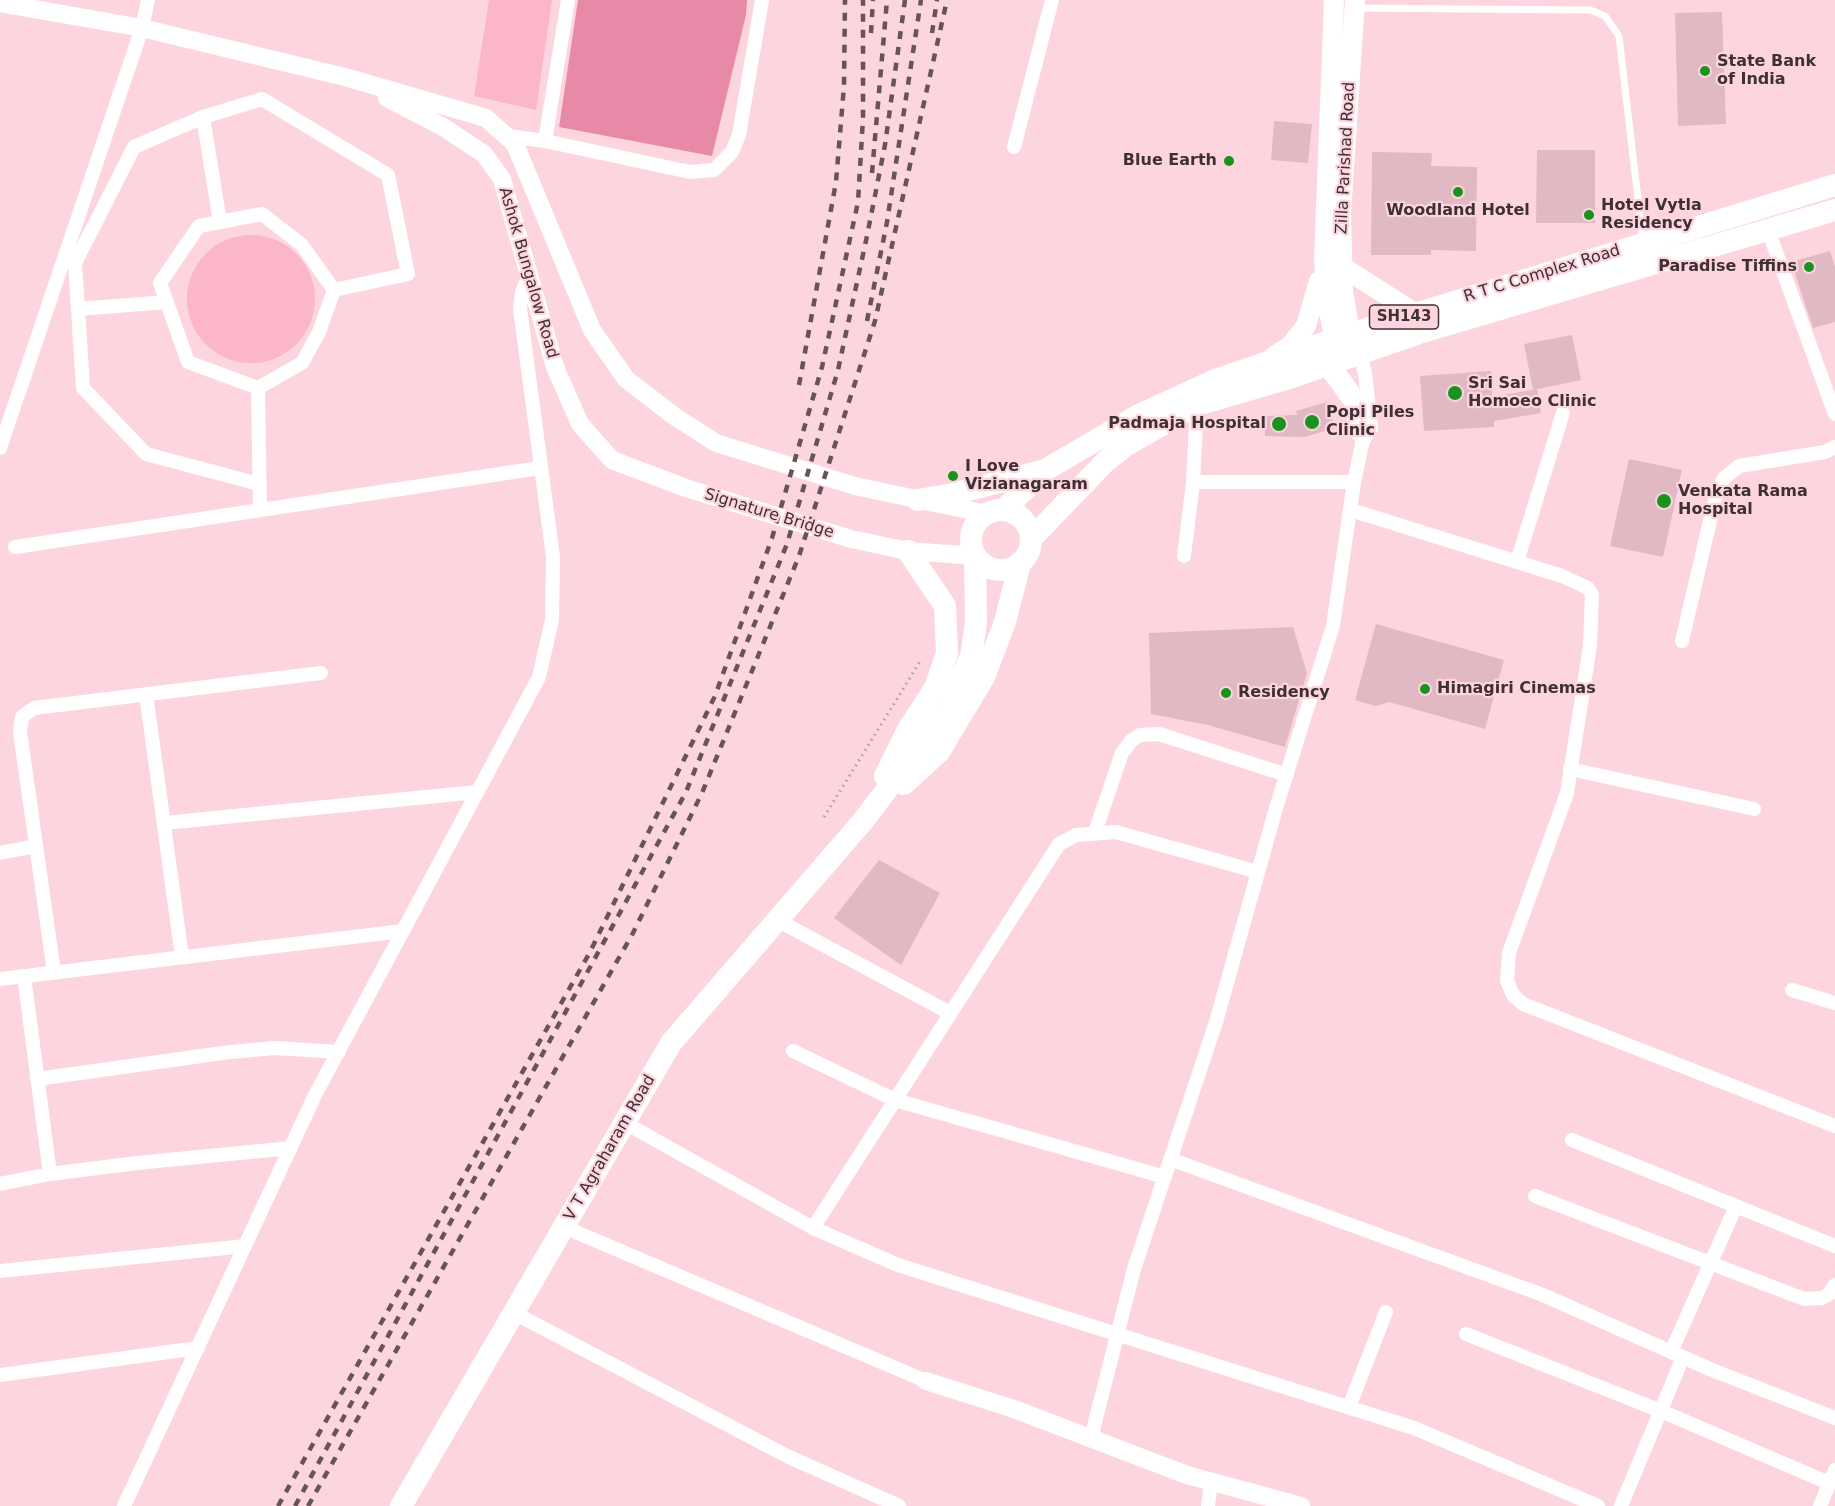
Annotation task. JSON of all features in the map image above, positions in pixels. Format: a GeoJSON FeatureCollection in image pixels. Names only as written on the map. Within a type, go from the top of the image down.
{"type":"FeatureCollection","features":[{"type":"Feature","properties":{"kind":"main road","name":"Zilla Parishad Road"},"geometry":{"type":"LineString","coordinates":[[1332,263],[1337,123],[1333,4]]}},
{"type":"Feature","properties":{"kind":"main road","name":"Zilla Parishad Road"},"geometry":{"type":"LineString","coordinates":[[1337,123],[1355,4]]}},
{"type":"Feature","properties":{"kind":"main road","name":"R T C Complex Road"},"geometry":{"type":"LineString","coordinates":[[1344,344],[1416,314],[1643,242],[1835,185]]}},
{"type":"Feature","properties":{"kind":"main road","name":"R T C Complex Road"},"geometry":{"type":"LineString","coordinates":[[995,512],[1047,469],[1139,415],[1214,381],[1344,344],[1419,333],[1835,210]]}},
{"type":"Feature","properties":{"kind":"main road"},"geometry":{"type":"LineString","coordinates":[[1332,263],[1416,314]]}},
{"type":"Feature","properties":{"kind":"main road"},"geometry":{"type":"LineString","coordinates":[[1332,263],[1327,303],[1344,344],[1351,396]]}},
{"type":"Feature","properties":{"kind":"main road"},"geometry":{"type":"LineString","coordinates":[[1258,367],[1291,345],[1306,326],[1332,263]]}},
{"type":"Feature","properties":{"kind":"main road","name":"SH143"},"geometry":{"type":"LineString","coordinates":[[1020,563],[1030,548],[1031,539],[1106,461],[1125,446],[1197,405],[1344,344]]}},
{"type":"Feature","properties":{"kind":"main road"},"geometry":{"type":"LineString","coordinates":[[918,500],[953,494],[1047,469]]}},
{"type":"Feature","properties":{"kind":"main road"},"geometry":{"type":"LineString","coordinates":[[863,821],[948,710],[971,656],[976,623],[973,548],[979,521],[995,512],[1020,517],[1030,531],[1031,539]]}},
{"type":"Feature","properties":{"kind":"main road"},"geometry":{"type":"LineString","coordinates":[[973,548],[994,569],[1012,568],[1020,563]]}},
{"type":"Feature","properties":{"kind":"main road"},"geometry":{"type":"LineString","coordinates":[[863,821],[907,731],[935,688],[947,653],[945,606],[908,551]]}},
{"type":"Feature","properties":{"kind":"main road"},"geometry":{"type":"LineString","coordinates":[[863,821],[939,752],[984,677],[1005,622],[1020,563]]}},
{"type":"Feature","properties":{"kind":"main road","name":"V T Agraharam Road"},"geometry":{"type":"LineString","coordinates":[[401,1506],[671,1043],[863,821]]}},
{"type":"Feature","properties":{"kind":"street"},"geometry":{"type":"LineString","coordinates":[[0,448],[142,28],[148,0]]}},
{"type":"Feature","properties":{"kind":"street"},"geometry":{"type":"LineString","coordinates":[[545,141],[568,0]]}},
{"type":"Feature","properties":{"kind":"street"},"geometry":{"type":"LineString","coordinates":[[508,136],[545,141],[690,172],[714,170],[732,152],[739,135],[762,0]]}},
{"type":"Feature","properties":{"kind":"street"},"geometry":{"type":"LineString","coordinates":[[1014,147],[1053,0]]}},
{"type":"Feature","properties":{"kind":"street","name":"Ashok Bungalow Road"},"geometry":{"type":"LineString","coordinates":[[0,3],[142,28],[345,77],[486,118],[515,144],[541,202],[592,330],[626,379],[674,416],[716,443],[855,486],[918,500],[995,512]]}},
{"type":"Feature","properties":{"kind":"street","name":"Ashok Bungalow Road"},"geometry":{"type":"LineString","coordinates":[[345,77],[443,127],[484,154],[502,179],[555,367],[580,423],[612,460],[686,488]]}},
{"type":"Feature","properties":{"kind":"street"},"geometry":{"type":"LineString","coordinates":[[259,484],[146,454],[83,388],[75,263],[134,147],[203,117],[262,99],[388,174],[408,274],[334,290]]}},
{"type":"Feature","properties":{"kind":"street"},"geometry":{"type":"LineString","coordinates":[[203,117],[220,222]]}},
{"type":"Feature","properties":{"kind":"street"},"geometry":{"type":"LineString","coordinates":[[262,214],[302,245],[334,290],[319,332],[302,363],[258,388],[188,362],[160,283],[200,226],[262,214]]}},
{"type":"Feature","properties":{"kind":"street"},"geometry":{"type":"LineString","coordinates":[[1768,230],[1835,414]]}},
{"type":"Feature","properties":{"kind":"street"},"geometry":{"type":"LineString","coordinates":[[124,1506],[291,1148],[339,1052],[539,677],[552,620],[552,557],[520,309],[522,292],[530,273]]}},
{"type":"Feature","properties":{"kind":"street"},"geometry":{"type":"LineString","coordinates":[[78,309],[167,302]]}},
{"type":"Feature","properties":{"kind":"street"},"geometry":{"type":"LineString","coordinates":[[1091,1438],[1134,1269],[1216,1022],[1258,872],[1333,626],[1354,482],[1364,440],[1371,428],[1365,373],[1344,344]]}},
{"type":"Feature","properties":{"kind":"street"},"geometry":{"type":"LineString","coordinates":[[258,388],[260,510]]}},
{"type":"Feature","properties":{"kind":"street"},"geometry":{"type":"LineString","coordinates":[[1351,396],[1355,430],[1364,440]]}},
{"type":"Feature","properties":{"kind":"street"},"geometry":{"type":"LineString","coordinates":[[1184,556],[1193,482],[1197,405]]}},
{"type":"Feature","properties":{"kind":"street"},"geometry":{"type":"LineString","coordinates":[[1517,562],[1563,413]]}},
{"type":"Feature","properties":{"kind":"street"},"geometry":{"type":"LineString","coordinates":[[1682,641],[1716,495],[1724,478],[1739,466],[1825,452],[1835,447]]}},
{"type":"Feature","properties":{"kind":"street"},"geometry":{"type":"LineString","coordinates":[[15,547],[540,468]]}},
{"type":"Feature","properties":{"kind":"street"},"geometry":{"type":"LineString","coordinates":[[1193,482],[1354,482]]}},
{"type":"Feature","properties":{"kind":"street","name":"Signature Bridge"},"geometry":{"type":"LineString","coordinates":[[686,488],[851,539],[908,551],[973,548]]}},
{"type":"Feature","properties":{"kind":"street"},"geometry":{"type":"LineString","coordinates":[[1351,510],[1578,583],[1588,588],[1592,596],[1590,646],[1566,793],[1509,953],[1507,981],[1513,994],[1523,1004],[1835,1125]]}},
{"type":"Feature","properties":{"kind":"street"},"geometry":{"type":"LineString","coordinates":[[54,972],[20,732],[22,717],[34,708],[321,673]]}},
{"type":"Feature","properties":{"kind":"street"},"geometry":{"type":"LineString","coordinates":[[146,694],[182,957]]}},
{"type":"Feature","properties":{"kind":"street"},"geometry":{"type":"LineString","coordinates":[[1095,832],[1122,753],[1132,740],[1140,735],[1159,734],[1287,774]]}},
{"type":"Feature","properties":{"kind":"street"},"geometry":{"type":"LineString","coordinates":[[1570,769],[1754,809]]}},
{"type":"Feature","properties":{"kind":"street"},"geometry":{"type":"LineString","coordinates":[[164,823],[477,792]]}},
{"type":"Feature","properties":{"kind":"street"},"geometry":{"type":"LineString","coordinates":[[813,1228],[1050,853],[1066,839],[1095,832],[1116,832],[1258,872]]}},
{"type":"Feature","properties":{"kind":"street"},"geometry":{"type":"LineString","coordinates":[[0,853],[36,846]]}},
{"type":"Feature","properties":{"kind":"street"},"geometry":{"type":"LineString","coordinates":[[778,921],[950,1013]]}},
{"type":"Feature","properties":{"kind":"street"},"geometry":{"type":"LineString","coordinates":[[0,979],[403,931]]}},
{"type":"Feature","properties":{"kind":"street"},"geometry":{"type":"LineString","coordinates":[[24,976],[50,1174]]}},
{"type":"Feature","properties":{"kind":"street"},"geometry":{"type":"LineString","coordinates":[[1792,990],[1835,1004]]}},
{"type":"Feature","properties":{"kind":"street"},"geometry":{"type":"LineString","coordinates":[[37,1079],[230,1052],[275,1048],[339,1052]]}},
{"type":"Feature","properties":{"kind":"street"},"geometry":{"type":"LineString","coordinates":[[793,1051],[895,1100],[1165,1177]]}},
{"type":"Feature","properties":{"kind":"street"},"geometry":{"type":"LineString","coordinates":[[625,1123],[813,1228],[898,1265],[1414,1428],[1598,1506]]}},
{"type":"Feature","properties":{"kind":"street"},"geometry":{"type":"LineString","coordinates":[[1572,1140],[1835,1246]]}},
{"type":"Feature","properties":{"kind":"street"},"geometry":{"type":"LineString","coordinates":[[0,1184],[50,1174],[291,1148]]}},
{"type":"Feature","properties":{"kind":"street"},"geometry":{"type":"LineString","coordinates":[[1170,1159],[1543,1295],[1677,1355],[1835,1418]]}},
{"type":"Feature","properties":{"kind":"street"},"geometry":{"type":"LineString","coordinates":[[1535,1196],[1804,1299],[1822,1298],[1829,1294],[1835,1285]]}},
{"type":"Feature","properties":{"kind":"street"},"geometry":{"type":"LineString","coordinates":[[1621,1506],[1661,1411],[1677,1355],[1736,1206]]}},
{"type":"Feature","properties":{"kind":"street"},"geometry":{"type":"LineString","coordinates":[[564,1227],[926,1381],[1014,1409],[1187,1475],[1301,1506]]}},
{"type":"Feature","properties":{"kind":"street"},"geometry":{"type":"LineString","coordinates":[[0,1271],[245,1246]]}},
{"type":"Feature","properties":{"kind":"street"},"geometry":{"type":"LineString","coordinates":[[514,1312],[787,1456],[879,1502],[899,1506]]}},
{"type":"Feature","properties":{"kind":"street"},"geometry":{"type":"LineString","coordinates":[[1349,1407],[1386,1312]]}},
{"type":"Feature","properties":{"kind":"street"},"geometry":{"type":"LineString","coordinates":[[1466,1334],[1832,1477],[1820,1506]]}},
{"type":"Feature","properties":{"kind":"street"},"geometry":{"type":"LineString","coordinates":[[0,1375],[198,1348]]}},
{"type":"Feature","properties":{"kind":"street"},"geometry":{"type":"LineString","coordinates":[[1208,1506],[1211,1481]]}},
{"type":"Feature","properties":{"kind":"lane"},"geometry":{"type":"LineString","coordinates":[[1333,4],[1590,10],[1605,16],[1619,36],[1643,242]]}},
{"type":"Feature","properties":{"kind":"path"},"geometry":{"type":"LineString","coordinates":[[824,817],[926,652]]}},
{"type":"Feature","properties":{"kind":"shaded area"},"geometry":{"type":"Polygon","coordinates":[[[489,0],[552,0],[536,110],[474,96],[489,0]]]}},
{"type":"Feature","properties":{"kind":"shaded area"},"geometry":{"type":"Polygon","coordinates":[[[578,0],[747,0],[746,15],[712,156],[559,127],[578,0]]]}},
{"type":"Feature","properties":{"kind":"shaded area"},"geometry":{"type":"Polygon","coordinates":[[[251,235],[276,239],[297,253],[311,274],[315,299],[311,324],[297,345],[276,359],[251,363],[226,359],[205,345],[191,324],[187,299],[191,274],[205,253],[226,239],[251,235]]]}},
{"type":"Feature","properties":{"kind":"building"},"geometry":{"type":"Polygon","coordinates":[[[1722,12],[1726,124],[1678,126],[1675,13],[1722,12]]]}},
{"type":"Feature","properties":{"kind":"building"},"geometry":{"type":"Polygon","coordinates":[[[1274,121],[1312,124],[1308,163],[1271,160],[1274,121]]]}},
{"type":"Feature","properties":{"kind":"building"},"geometry":{"type":"Polygon","coordinates":[[[1537,150],[1595,150],[1595,223],[1536,223],[1537,150]]]}},
{"type":"Feature","properties":{"kind":"building"},"geometry":{"type":"Polygon","coordinates":[[[1372,152],[1432,153],[1431,166],[1477,167],[1476,251],[1431,250],[1431,255],[1371,255],[1372,152]]]}},
{"type":"Feature","properties":{"kind":"building"},"geometry":{"type":"Polygon","coordinates":[[[1830,251],[1835,267],[1835,322],[1813,328],[1791,262],[1830,251]]]}},
{"type":"Feature","properties":{"kind":"building"},"geometry":{"type":"Polygon","coordinates":[[[1572,335],[1581,380],[1533,390],[1524,344],[1572,335]]]}},
{"type":"Feature","properties":{"kind":"building"},"geometry":{"type":"Polygon","coordinates":[[[1491,371],[1492,397],[1537,389],[1541,413],[1494,421],[1494,427],[1424,431],[1420,376],[1491,371]]]}},
{"type":"Feature","properties":{"kind":"building"},"geometry":{"type":"Polygon","coordinates":[[[1327,402],[1335,428],[1304,437],[1265,436],[1264,416],[1297,415],[1296,411],[1327,402]]]}},
{"type":"Feature","properties":{"kind":"building"},"geometry":{"type":"Polygon","coordinates":[[[1629,459],[1682,470],[1663,557],[1610,546],[1629,459]]]}},
{"type":"Feature","properties":{"kind":"building"},"geometry":{"type":"Polygon","coordinates":[[[1376,624],[1504,660],[1485,729],[1389,702],[1376,706],[1355,700],[1376,624]]]}},
{"type":"Feature","properties":{"kind":"building","name":"Residency"},"geometry":{"type":"Polygon","coordinates":[[[1293,627],[1307,673],[1285,747],[1208,725],[1151,714],[1149,633],[1293,627]]]}},
{"type":"Feature","properties":{"kind":"building"},"geometry":{"type":"Polygon","coordinates":[[[879,860],[940,893],[901,965],[834,918],[879,860]]]}},
{"type":"Feature","properties":{"kind":"railway"},"geometry":{"type":"LineString","coordinates":[[799,385],[836,182],[844,86],[845,0]]}},
{"type":"Feature","properties":{"kind":"railway"},"geometry":{"type":"LineString","coordinates":[[278,1506],[590,952],[715,696],[772,538],[822,367],[858,202],[863,118],[863,0]]}},
{"type":"Feature","properties":{"kind":"railway"},"geometry":{"type":"LineString","coordinates":[[871,33],[873,0]]}},
{"type":"Feature","properties":{"kind":"railway"},"geometry":{"type":"LineString","coordinates":[[872,173],[887,0]]}},
{"type":"Feature","properties":{"kind":"railway"},"geometry":{"type":"LineString","coordinates":[[295,1506],[686,792],[787,544],[838,370],[885,145],[905,0]]}},
{"type":"Feature","properties":{"kind":"railway"},"geometry":{"type":"LineString","coordinates":[[867,321],[887,222],[921,0]]}},
{"type":"Feature","properties":{"kind":"railway"},"geometry":{"type":"LineString","coordinates":[[932,33],[937,0]]}},
{"type":"Feature","properties":{"kind":"railway"},"geometry":{"type":"LineString","coordinates":[[308,1506],[633,933],[702,793],[799,556],[875,321],[947,0]]}},
{"type":"Feature","properties":{"kind":"place","name":"State Bank of India"},"geometry":{"type":"Point","coordinates":[1705,71]}},
{"type":"Feature","properties":{"kind":"place","name":"Blue Earth"},"geometry":{"type":"Point","coordinates":[1229,161]}},
{"type":"Feature","properties":{"kind":"place","name":"Woodland Hotel"},"geometry":{"type":"Point","coordinates":[1458,192]}},
{"type":"Feature","properties":{"kind":"place","name":"Hotel Vytla Residency"},"geometry":{"type":"Point","coordinates":[1589,215]}},
{"type":"Feature","properties":{"kind":"place","name":"Paradise Tiffins"},"geometry":{"type":"Point","coordinates":[1809,267]}},
{"type":"Feature","properties":{"kind":"place","name":"Sri Sai Homoeo Clinic"},"geometry":{"type":"Point","coordinates":[1455,393]}},
{"type":"Feature","properties":{"kind":"place","name":"Popi Piles Clinic"},"geometry":{"type":"Point","coordinates":[1312,422]}},
{"type":"Feature","properties":{"kind":"place","name":"Padmaja Hospital"},"geometry":{"type":"Point","coordinates":[1279,424]}},
{"type":"Feature","properties":{"kind":"place","name":"I Love Vizianagaram"},"geometry":{"type":"Point","coordinates":[953,476]}},
{"type":"Feature","properties":{"kind":"place","name":"Venkata Rama Hospital"},"geometry":{"type":"Point","coordinates":[1664,501]}},
{"type":"Feature","properties":{"kind":"place","name":"Himagiri Cinemas"},"geometry":{"type":"Point","coordinates":[1425,689]}},
{"type":"Feature","properties":{"kind":"place","name":"Residency"},"geometry":{"type":"Point","coordinates":[1226,693]}}]}
